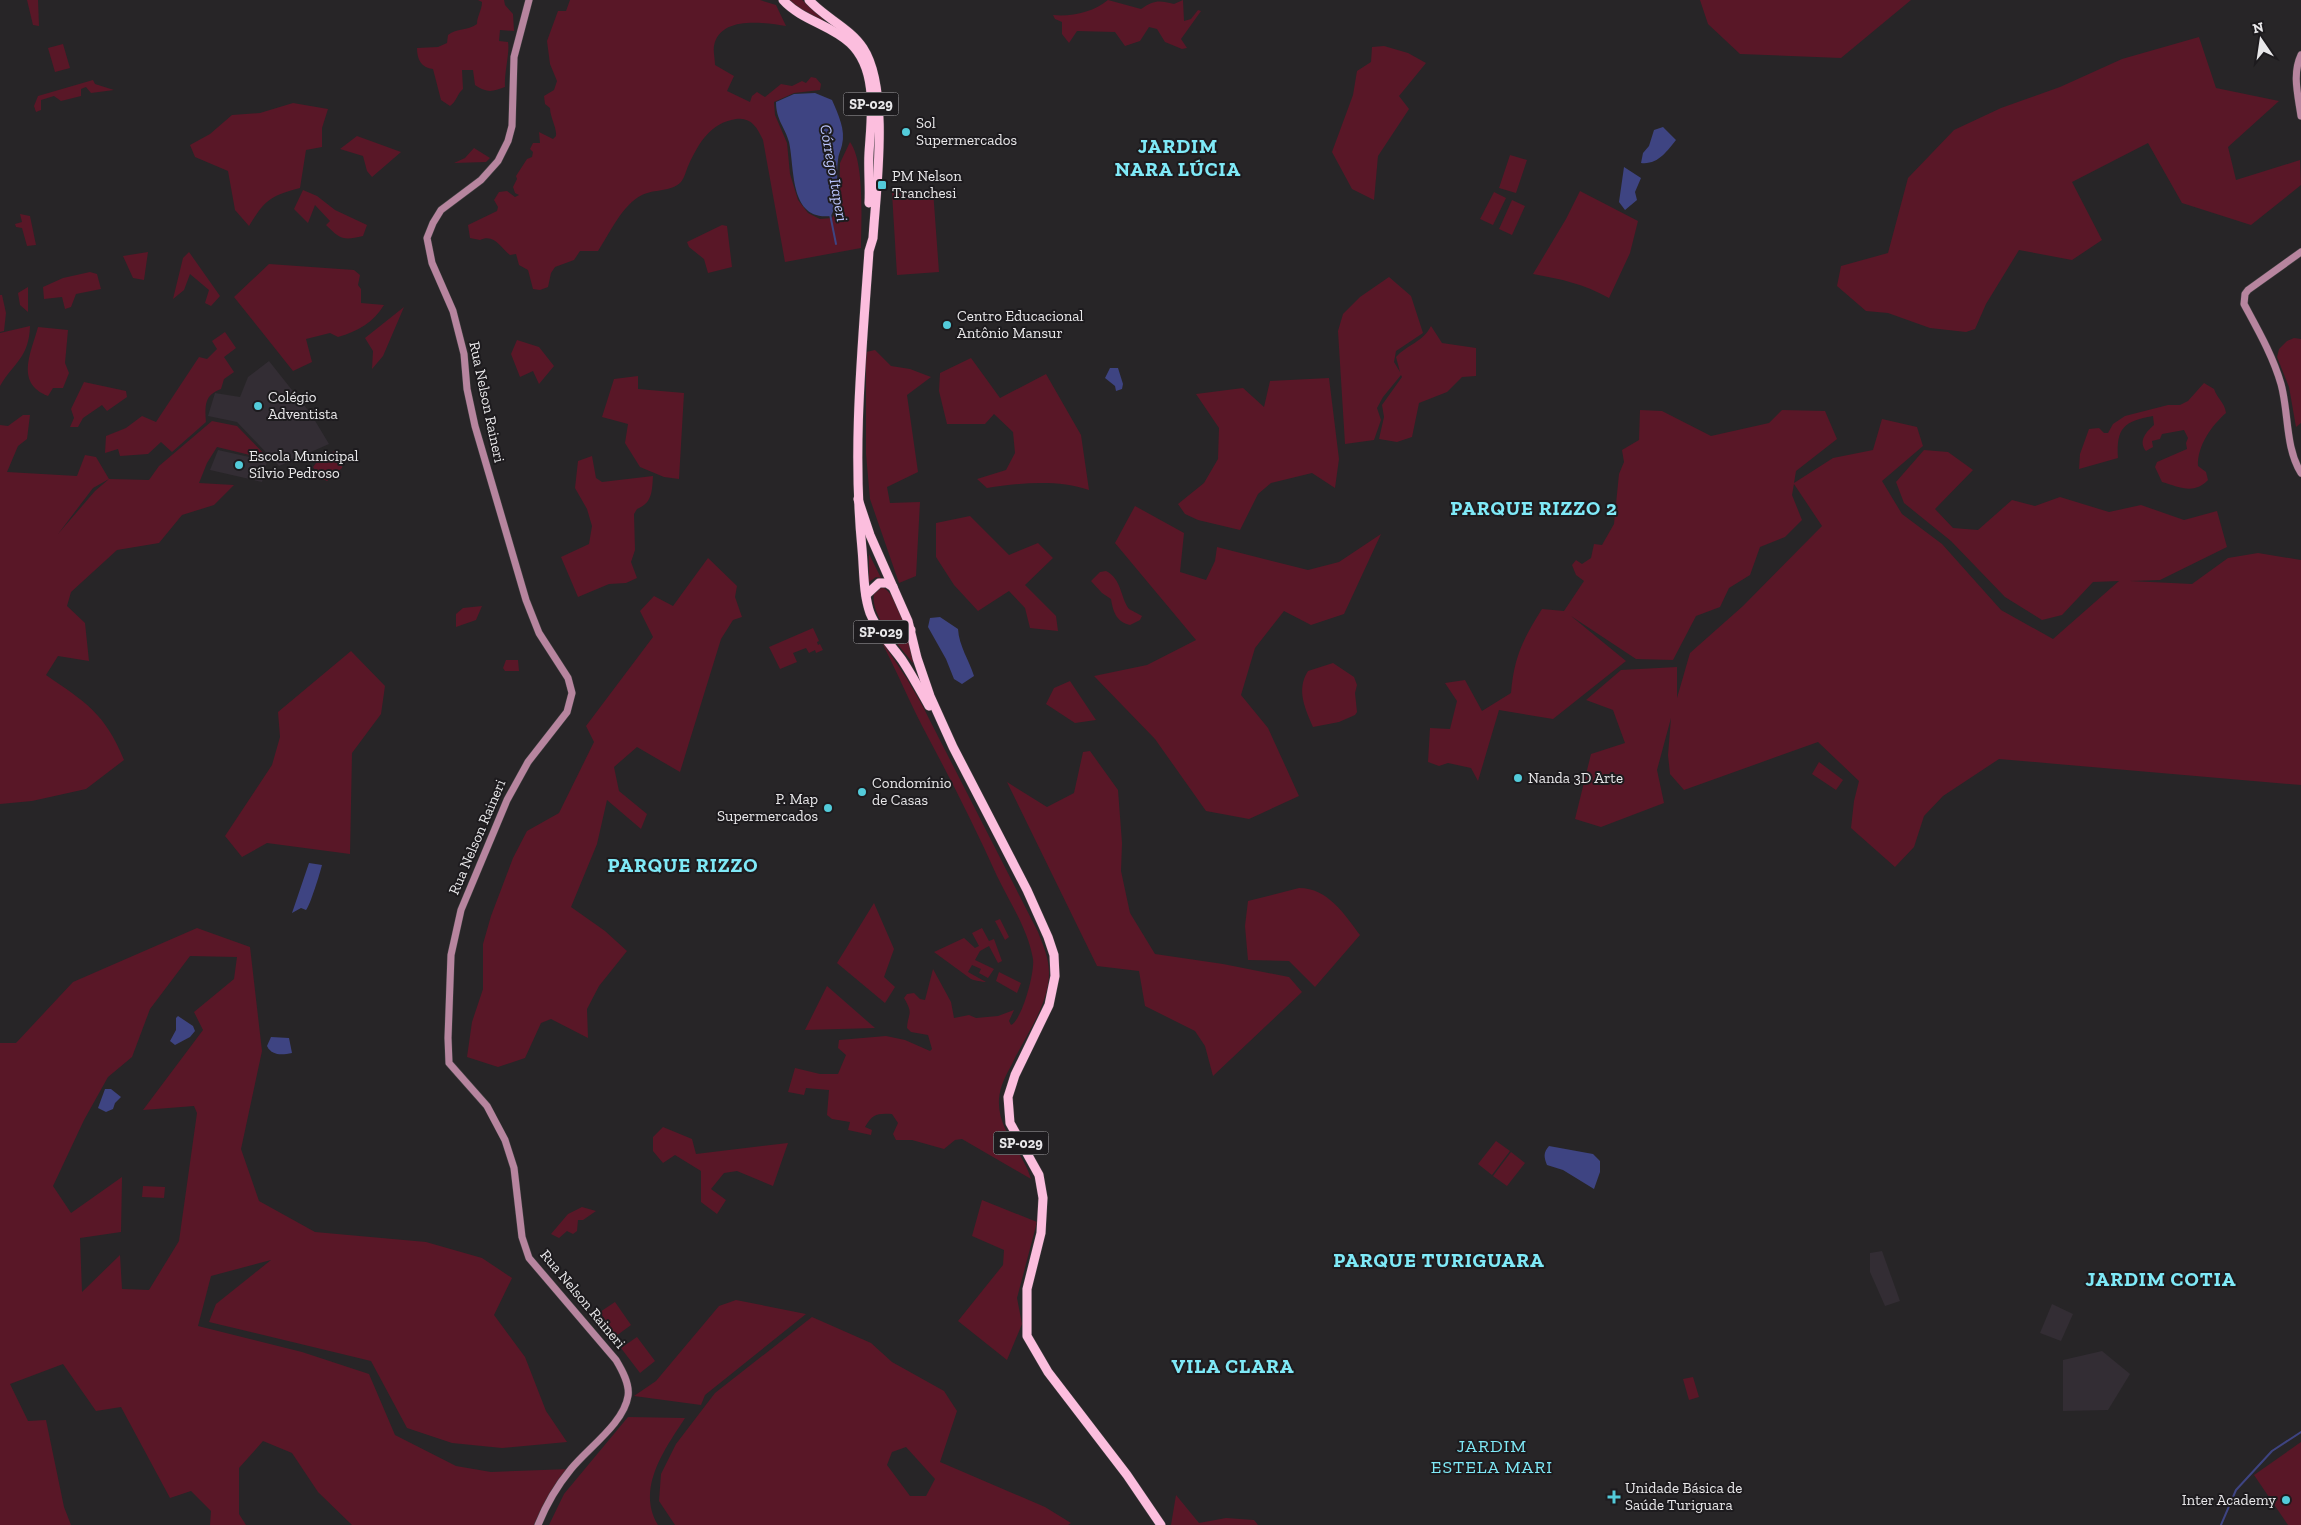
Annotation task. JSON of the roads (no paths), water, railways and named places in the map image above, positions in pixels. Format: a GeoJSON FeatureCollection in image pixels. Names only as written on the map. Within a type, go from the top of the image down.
{"type":"FeatureCollection","features":[{"type":"Feature","properties":{"kind":"highway","name":"SP-029"},"geometry":{"type":"LineString","coordinates":[[783,0],[801,14],[851,44],[863,63],[871,93],[872,112],[868,162],[867,238],[869,251],[857,416],[858,498],[866,595],[870,611],[881,632],[915,680],[954,747]]}},
{"type":"Feature","properties":{"kind":"highway","name":"SP-029"},"geometry":{"type":"LineString","coordinates":[[809,0],[858,42],[869,59],[874,76],[879,132],[873,238],[869,251]]}},
{"type":"Feature","properties":{"kind":"highway","name":"SP-029"},"geometry":{"type":"LineString","coordinates":[[858,498],[870,536],[911,630],[926,686],[954,747],[1027,890],[1048,936],[1054,955],[1055,976],[1048,1005],[1015,1076],[1008,1097],[1010,1122],[1039,1176],[1043,1198],[1041,1233],[1027,1289],[1027,1336],[1048,1372],[1127,1475],[1161,1525]]}},
{"type":"Feature","properties":{"kind":"highway"},"geometry":{"type":"LineString","coordinates":[[866,595],[879,584],[887,583],[893,587]]}},
{"type":"Feature","properties":{"kind":"highway","name":"SP-029"},"geometry":{"type":"LineString","coordinates":[[881,632],[897,635],[903,631],[905,625],[902,608]]}},
{"type":"Feature","properties":{"kind":"highway"},"geometry":{"type":"LineString","coordinates":[[897,635],[911,630]]}},
{"type":"Feature","properties":{"kind":"main road","name":"Rua Nelson Raineri"},"geometry":{"type":"LineString","coordinates":[[529,0],[514,57],[512,126],[508,141],[492,168],[437,216],[429,232],[428,245],[453,312],[464,354],[467,389],[475,426],[526,600],[539,633],[568,678],[572,693],[567,712],[519,776],[507,800],[461,910],[451,955],[449,1063],[487,1106],[505,1140],[514,1168],[522,1237],[529,1258],[616,1360],[624,1372],[628,1394],[623,1411],[571,1469],[547,1503],[538,1525]]}},
{"type":"Feature","properties":{"kind":"main road"},"geometry":{"type":"LineString","coordinates":[[2301,55],[2296,78],[2301,116]]}},
{"type":"Feature","properties":{"kind":"main road"},"geometry":{"type":"LineString","coordinates":[[2301,252],[2248,290],[2244,304],[2265,344],[2282,385],[2293,458],[2301,473]]}},
{"type":"Feature","properties":{"kind":"water"},"geometry":{"type":"Polygon","coordinates":[[[815,93],[832,100],[841,122],[843,134],[838,158],[836,201],[831,216],[817,215],[808,210],[801,202],[796,191],[789,142],[776,108],[776,102],[794,94],[815,93]]]}},
{"type":"Feature","properties":{"kind":"water"},"geometry":{"type":"Polygon","coordinates":[[[1663,127],[1676,140],[1657,160],[1641,163],[1643,153],[1649,146],[1654,130],[1663,127]]]}},
{"type":"Feature","properties":{"kind":"water"},"geometry":{"type":"Polygon","coordinates":[[[1624,167],[1641,178],[1635,192],[1637,200],[1625,210],[1619,202],[1624,167]]]}},
{"type":"Feature","properties":{"kind":"water"},"geometry":{"type":"Polygon","coordinates":[[[1110,368],[1118,368],[1123,384],[1122,389],[1116,391],[1115,386],[1105,378],[1110,368]]]}},
{"type":"Feature","properties":{"kind":"water"},"geometry":{"type":"Polygon","coordinates":[[[940,617],[958,629],[962,647],[974,676],[962,684],[954,679],[946,659],[928,627],[930,618],[940,617]]]}},
{"type":"Feature","properties":{"kind":"water"},"geometry":{"type":"Polygon","coordinates":[[[309,863],[322,865],[315,889],[306,910],[301,908],[292,913],[309,863]]]}},
{"type":"Feature","properties":{"kind":"water"},"geometry":{"type":"Polygon","coordinates":[[[178,1016],[193,1026],[195,1031],[190,1037],[175,1045],[170,1041],[176,1030],[176,1018],[178,1016]]]}},
{"type":"Feature","properties":{"kind":"water"},"geometry":{"type":"Polygon","coordinates":[[[271,1037],[289,1038],[292,1053],[281,1054],[272,1052],[267,1046],[271,1037]]]}},
{"type":"Feature","properties":{"kind":"water"},"geometry":{"type":"Polygon","coordinates":[[[105,1089],[111,1089],[121,1097],[115,1103],[113,1109],[106,1112],[98,1108],[105,1089]]]}},
{"type":"Feature","properties":{"kind":"water"},"geometry":{"type":"Polygon","coordinates":[[[1549,1146],[1593,1154],[1600,1161],[1600,1172],[1594,1189],[1563,1170],[1547,1165],[1545,1155],[1549,1146]]]}},
{"type":"Feature","properties":{"kind":"waterway","name":"Córrego Itaperi"},"geometry":{"type":"LineString","coordinates":[[830,214],[836,244]]}},
{"type":"Feature","properties":{"kind":"waterway"},"geometry":{"type":"LineString","coordinates":[[2221,1525],[2236,1490],[2272,1451],[2301,1432]]}},
{"type":"Feature","properties":{"kind":"place","name":"Sol Supermercados"},"geometry":{"type":"Point","coordinates":[906,132]}},
{"type":"Feature","properties":{"kind":"place","name":"PM Nelson Tranchesi"},"geometry":{"type":"Point","coordinates":[882,185]}},
{"type":"Feature","properties":{"kind":"place","name":"Centro Educacional Antônio Mansur"},"geometry":{"type":"Point","coordinates":[947,325]}},
{"type":"Feature","properties":{"kind":"place","name":"Colégio Adventista"},"geometry":{"type":"Point","coordinates":[258,406]}},
{"type":"Feature","properties":{"kind":"place","name":"Escola Municipal Sílvio Pedroso"},"geometry":{"type":"Point","coordinates":[239,465]}},
{"type":"Feature","properties":{"kind":"place","name":"Nanda 3D Arte"},"geometry":{"type":"Point","coordinates":[1518,778]}},
{"type":"Feature","properties":{"kind":"place","name":"Condomínio de Casas"},"geometry":{"type":"Point","coordinates":[862,792]}},
{"type":"Feature","properties":{"kind":"place","name":"P. Map Supermercados"},"geometry":{"type":"Point","coordinates":[828,808]}},
{"type":"Feature","properties":{"kind":"place","name":"Unidade Básica de Saúde Turiguara"},"geometry":{"type":"Point","coordinates":[1614,1497]}},
{"type":"Feature","properties":{"kind":"place","name":"Inter Academy"},"geometry":{"type":"Point","coordinates":[2286,1500]}},
{"type":"Feature","properties":{"kind":"district","name":"JARDIM NARA LÚCIA"},"geometry":{"type":"Point","coordinates":[1178,158]}},
{"type":"Feature","properties":{"kind":"district","name":"PARQUE RIZZO 2"},"geometry":{"type":"Point","coordinates":[1534,508]}},
{"type":"Feature","properties":{"kind":"district","name":"PARQUE RIZZO"},"geometry":{"type":"Point","coordinates":[683,865]}},
{"type":"Feature","properties":{"kind":"district","name":"PARQUE TURIGUARA"},"geometry":{"type":"Point","coordinates":[1439,1260]}},
{"type":"Feature","properties":{"kind":"district","name":"JARDIM COTIA"},"geometry":{"type":"Point","coordinates":[2161,1279]}},
{"type":"Feature","properties":{"kind":"district","name":"VILA CLARA"},"geometry":{"type":"Point","coordinates":[1233,1366]}},
{"type":"Feature","properties":{"kind":"district","name":"JARDIM ESTELA MARI"},"geometry":{"type":"Point","coordinates":[1492,1456]}}]}
